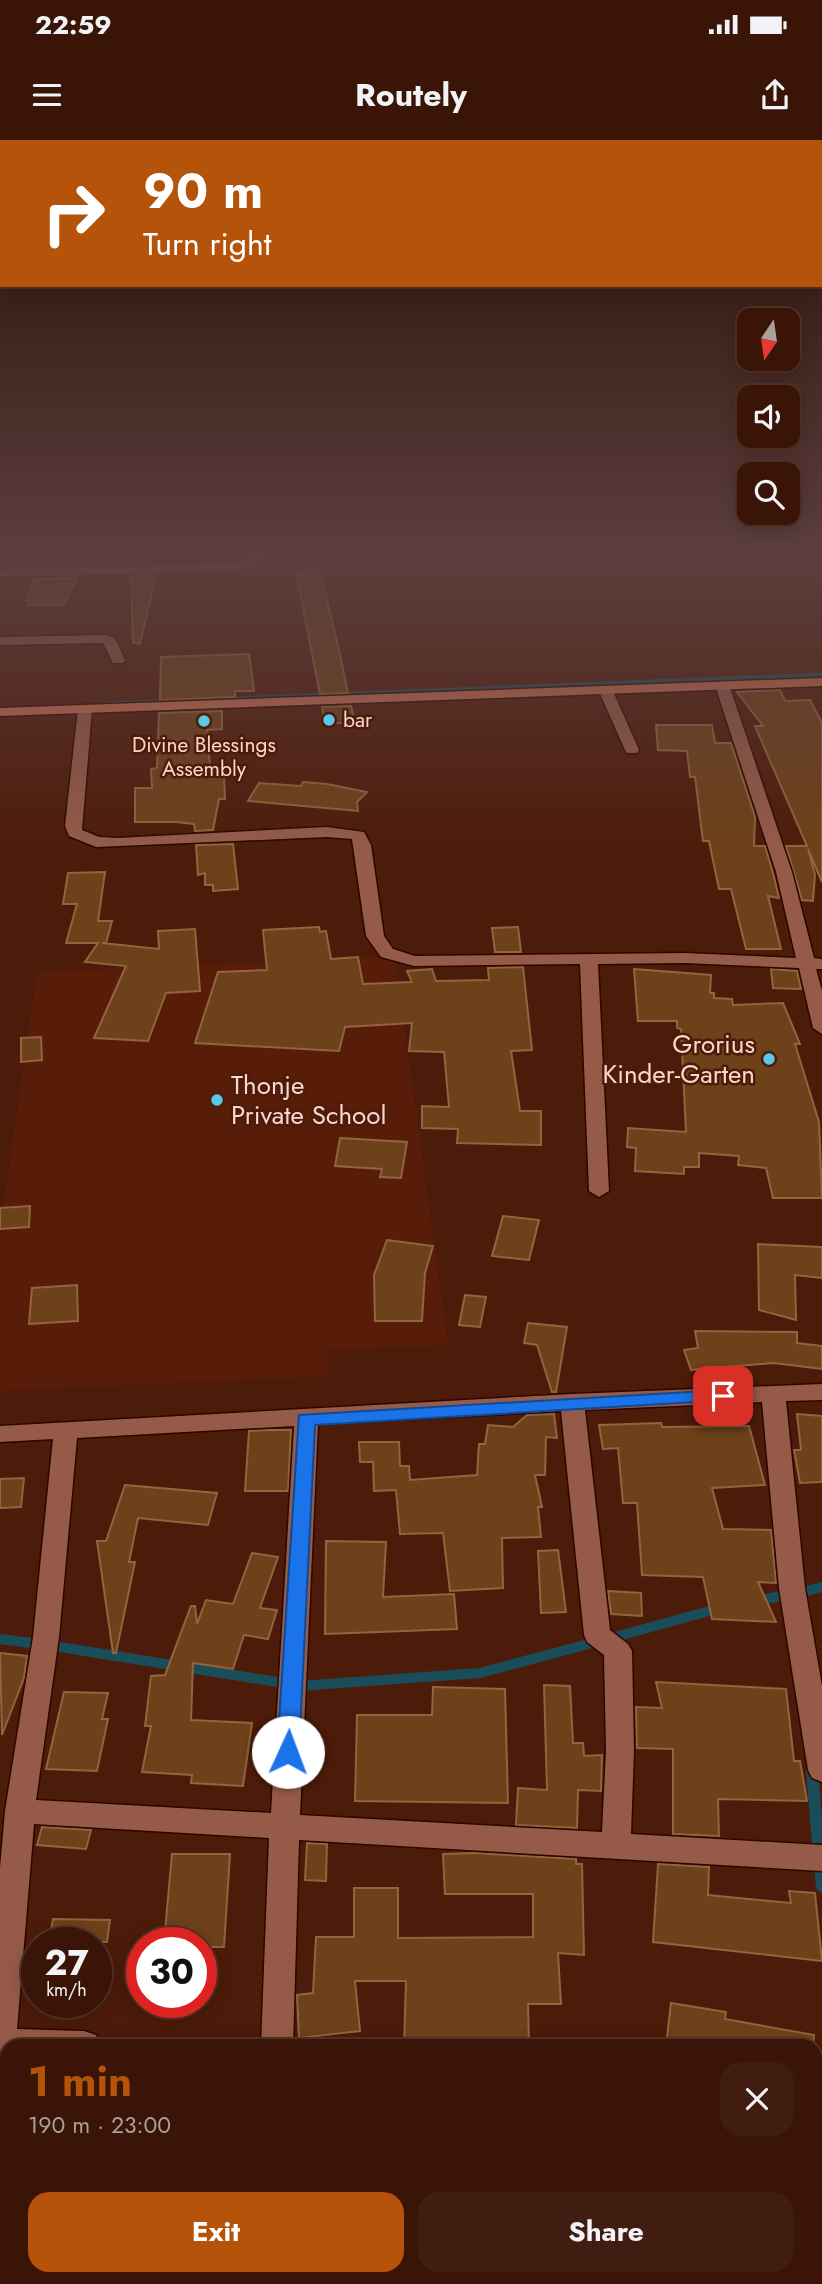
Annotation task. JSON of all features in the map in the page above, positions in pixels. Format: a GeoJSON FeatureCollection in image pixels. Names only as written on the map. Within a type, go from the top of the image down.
{"type":"FeatureCollection","features":[{"type":"Feature","properties":{"kind":"main road"},"geometry":{"type":"LineString","coordinates":[[0,712],[822,682]]}},
{"type":"Feature","properties":{"kind":"street"},"geometry":{"type":"LineString","coordinates":[[115,654],[118,660]]}},
{"type":"Feature","properties":{"kind":"street"},"geometry":{"type":"LineString","coordinates":[[722,685],[815,964],[822,1028]]}},
{"type":"Feature","properties":{"kind":"street"},"geometry":{"type":"LineString","coordinates":[[605,689],[632,750]]}},
{"type":"Feature","properties":{"kind":"street"},"geometry":{"type":"LineString","coordinates":[[85,709],[73,826],[75,833],[83,838],[118,843],[351,832],[362,839],[375,936],[387,953],[414,961],[436,962],[735,958],[815,964]]}},
{"type":"Feature","properties":{"kind":"street"},"geometry":{"type":"LineString","coordinates":[[589,960],[599,1191]]}},
{"type":"Feature","properties":{"kind":"street"},"geometry":{"type":"LineString","coordinates":[[0,1434],[306,1419],[572,1402],[822,1392]]}},
{"type":"Feature","properties":{"kind":"street"},"geometry":{"type":"LineString","coordinates":[[773,1394],[785,1491],[792,1588],[822,1770]]}},
{"type":"Feature","properties":{"kind":"street"},"geometry":{"type":"LineString","coordinates":[[572,1402],[597,1635],[618,1651],[620,1750],[616,1845]]}},
{"type":"Feature","properties":{"kind":"street"},"geometry":{"type":"LineString","coordinates":[[277,2039],[290,1678],[306,1419]]}},
{"type":"Feature","properties":{"kind":"street"},"geometry":{"type":"LineString","coordinates":[[0,2039],[8,1865],[20,1811],[46,1637],[66,1432]]}},
{"type":"Feature","properties":{"kind":"street"},"geometry":{"type":"LineString","coordinates":[[20,1811],[822,1858]]}},
{"type":"Feature","properties":{"kind":"shaded area","name":"Thonje Private School"},"geometry":{"type":"Polygon","coordinates":[[[395,957],[448,1345],[328,1350],[329,1376],[0,1391],[0,1229],[37,972],[395,957]]]}},
{"type":"Feature","properties":{"kind":"building"},"geometry":{"type":"Polygon","coordinates":[[[249,654],[254,691],[235,691],[235,697],[160,700],[161,657],[249,654]]]}},
{"type":"Feature","properties":{"kind":"building"},"geometry":{"type":"Polygon","coordinates":[[[312,654],[340,654],[348,693],[320,694],[312,654]]]}},
{"type":"Feature","properties":{"kind":"building"},"geometry":{"type":"Polygon","coordinates":[[[780,690],[785,701],[810,700],[822,723],[822,882],[808,849],[815,874],[813,901],[802,900],[786,846],[807,846],[755,726],[763,726],[737,692],[780,690]]]}},
{"type":"Feature","properties":{"kind":"building"},"geometry":{"type":"Polygon","coordinates":[[[351,706],[353,714],[349,723],[325,723],[322,707],[351,706]]]}},
{"type":"Feature","properties":{"kind":"building"},"geometry":{"type":"Polygon","coordinates":[[[222,711],[222,729],[207,730],[211,778],[224,777],[225,799],[219,799],[213,830],[195,831],[194,824],[176,822],[135,822],[135,788],[152,788],[151,769],[157,768],[159,713],[222,711]]]}},
{"type":"Feature","properties":{"kind":"building"},"geometry":{"type":"Polygon","coordinates":[[[656,725],[712,725],[715,743],[731,743],[755,817],[754,846],[765,846],[773,873],[779,898],[768,896],[781,949],[746,949],[731,889],[719,889],[709,841],[703,841],[695,777],[690,777],[687,751],[658,750],[656,725]]]}},
{"type":"Feature","properties":{"kind":"building"},"geometry":{"type":"Polygon","coordinates":[[[303,782],[367,792],[357,802],[358,811],[248,801],[259,783],[301,786],[303,782]]]}},
{"type":"Feature","properties":{"kind":"building"},"geometry":{"type":"Polygon","coordinates":[[[233,844],[238,889],[213,891],[213,885],[205,885],[205,873],[198,875],[196,845],[233,844]]]}},
{"type":"Feature","properties":{"kind":"building"},"geometry":{"type":"Polygon","coordinates":[[[105,872],[98,921],[112,921],[106,943],[102,943],[159,949],[158,931],[195,929],[200,991],[166,993],[148,1041],[94,1038],[126,966],[85,962],[98,943],[66,943],[77,904],[63,904],[68,873],[105,872]]]}},
{"type":"Feature","properties":{"kind":"building"},"geometry":{"type":"Polygon","coordinates":[[[319,927],[320,932],[326,931],[331,959],[358,957],[363,984],[412,982],[407,971],[432,969],[436,981],[489,980],[488,968],[523,967],[532,1050],[511,1051],[520,1111],[541,1111],[541,1145],[457,1143],[458,1129],[422,1128],[422,1106],[449,1107],[444,1052],[409,1051],[412,1023],[345,1027],[339,1051],[195,1043],[218,972],[267,970],[263,930],[319,927]]]}},
{"type":"Feature","properties":{"kind":"building"},"geometry":{"type":"Polygon","coordinates":[[[518,927],[521,952],[495,952],[492,928],[518,927]]]}},
{"type":"Feature","properties":{"kind":"building"},"geometry":{"type":"Polygon","coordinates":[[[634,969],[711,975],[710,993],[714,993],[714,998],[732,999],[733,1005],[783,1003],[800,1044],[795,1044],[819,1122],[822,1198],[773,1198],[766,1168],[738,1165],[739,1156],[699,1153],[699,1167],[684,1167],[684,1174],[635,1171],[636,1148],[627,1147],[628,1128],[686,1132],[681,1029],[677,1028],[677,1021],[638,1021],[634,969]]]}},
{"type":"Feature","properties":{"kind":"building"},"geometry":{"type":"Polygon","coordinates":[[[771,969],[797,971],[801,989],[773,988],[771,969]]]}},
{"type":"Feature","properties":{"kind":"building"},"geometry":{"type":"Polygon","coordinates":[[[41,1037],[42,1060],[21,1062],[21,1038],[41,1037]]]}},
{"type":"Feature","properties":{"kind":"building"},"geometry":{"type":"Polygon","coordinates":[[[340,1138],[407,1142],[401,1178],[380,1177],[382,1169],[335,1166],[340,1138]]]}},
{"type":"Feature","properties":{"kind":"building"},"geometry":{"type":"Polygon","coordinates":[[[30,1206],[29,1227],[0,1229],[0,1208],[30,1206]]]}},
{"type":"Feature","properties":{"kind":"building"},"geometry":{"type":"Polygon","coordinates":[[[503,1216],[539,1220],[529,1260],[492,1256],[503,1216]]]}},
{"type":"Feature","properties":{"kind":"building"},"geometry":{"type":"Polygon","coordinates":[[[387,1240],[433,1246],[425,1273],[422,1321],[375,1321],[374,1275],[387,1240]]]}},
{"type":"Feature","properties":{"kind":"building"},"geometry":{"type":"Polygon","coordinates":[[[758,1244],[822,1247],[822,1278],[795,1275],[796,1320],[759,1310],[758,1244]]]}},
{"type":"Feature","properties":{"kind":"building"},"geometry":{"type":"Polygon","coordinates":[[[77,1285],[78,1321],[29,1324],[32,1288],[77,1285]]]}},
{"type":"Feature","properties":{"kind":"building"},"geometry":{"type":"Polygon","coordinates":[[[465,1295],[486,1297],[480,1327],[459,1325],[465,1295]]]}},
{"type":"Feature","properties":{"kind":"building"},"geometry":{"type":"Polygon","coordinates":[[[528,1323],[567,1327],[556,1392],[552,1392],[537,1345],[524,1343],[528,1323]]]}},
{"type":"Feature","properties":{"kind":"building"},"geometry":{"type":"Polygon","coordinates":[[[695,1331],[797,1332],[797,1343],[822,1346],[822,1369],[774,1363],[691,1370],[684,1350],[698,1348],[695,1331]]]}},
{"type":"Feature","properties":{"kind":"building"},"geometry":{"type":"Polygon","coordinates":[[[554,1414],[557,1438],[546,1437],[545,1475],[535,1475],[542,1507],[538,1507],[541,1537],[502,1538],[503,1588],[450,1591],[443,1533],[400,1534],[396,1490],[374,1491],[373,1462],[360,1462],[359,1442],[399,1442],[400,1466],[409,1466],[410,1480],[477,1475],[479,1444],[485,1444],[488,1425],[513,1427],[527,1415],[554,1414]]]}},
{"type":"Feature","properties":{"kind":"building"},"geometry":{"type":"Polygon","coordinates":[[[797,1414],[822,1416],[822,1482],[800,1483],[794,1450],[801,1450],[797,1414]]]}},
{"type":"Feature","properties":{"kind":"building"},"geometry":{"type":"Polygon","coordinates":[[[661,1423],[662,1427],[749,1426],[765,1485],[712,1488],[723,1529],[771,1530],[776,1583],[758,1582],[776,1622],[712,1619],[703,1577],[642,1575],[637,1503],[623,1503],[618,1448],[603,1449],[599,1425],[661,1423]]]}},
{"type":"Feature","properties":{"kind":"building"},"geometry":{"type":"Polygon","coordinates":[[[291,1430],[288,1491],[245,1491],[249,1431],[291,1430]]]}},
{"type":"Feature","properties":{"kind":"building"},"geometry":{"type":"Polygon","coordinates":[[[24,1478],[21,1507],[0,1508],[0,1479],[24,1478]]]}},
{"type":"Feature","properties":{"kind":"building"},"geometry":{"type":"Polygon","coordinates":[[[125,1485],[217,1493],[208,1525],[138,1518],[129,1562],[135,1562],[116,1653],[113,1653],[97,1541],[106,1541],[125,1485]]]}},
{"type":"Feature","properties":{"kind":"building"},"geometry":{"type":"Polygon","coordinates":[[[326,1541],[386,1542],[383,1597],[454,1594],[457,1629],[325,1634],[326,1541]]]}},
{"type":"Feature","properties":{"kind":"building"},"geometry":{"type":"Polygon","coordinates":[[[558,1550],[566,1612],[541,1613],[538,1551],[558,1550]]]}},
{"type":"Feature","properties":{"kind":"building"},"geometry":{"type":"Polygon","coordinates":[[[252,1553],[278,1557],[260,1608],[277,1610],[268,1639],[244,1635],[233,1669],[193,1663],[191,1720],[252,1723],[243,1786],[191,1783],[192,1775],[142,1772],[151,1726],[145,1726],[151,1676],[165,1675],[191,1606],[195,1606],[197,1624],[206,1600],[233,1604],[252,1553]]]}},
{"type":"Feature","properties":{"kind":"building"},"geometry":{"type":"Polygon","coordinates":[[[608,1591],[641,1593],[642,1616],[611,1614],[608,1591]]]}},
{"type":"Feature","properties":{"kind":"building"},"geometry":{"type":"Polygon","coordinates":[[[0,1653],[27,1656],[24,1678],[2,1735],[0,1653]]]}},
{"type":"Feature","properties":{"kind":"building"},"geometry":{"type":"Polygon","coordinates":[[[656,1682],[786,1689],[794,1761],[800,1761],[807,1801],[718,1799],[719,1836],[673,1834],[673,1749],[637,1748],[636,1707],[662,1708],[656,1682]]]}},
{"type":"Feature","properties":{"kind":"building"},"geometry":{"type":"Polygon","coordinates":[[[544,1685],[570,1686],[573,1743],[583,1743],[584,1756],[602,1755],[601,1791],[578,1790],[577,1828],[516,1825],[518,1788],[547,1790],[544,1685]]]}},
{"type":"Feature","properties":{"kind":"building"},"geometry":{"type":"Polygon","coordinates":[[[433,1687],[505,1689],[508,1803],[355,1801],[357,1715],[432,1715],[433,1687]]]}},
{"type":"Feature","properties":{"kind":"building"},"geometry":{"type":"Polygon","coordinates":[[[64,1692],[108,1693],[102,1719],[108,1719],[97,1771],[46,1769],[64,1692]]]}},
{"type":"Feature","properties":{"kind":"building"},"geometry":{"type":"Polygon","coordinates":[[[42,1827],[91,1830],[86,1849],[37,1845],[42,1827]]]}},
{"type":"Feature","properties":{"kind":"building"},"geometry":{"type":"Polygon","coordinates":[[[307,1843],[327,1844],[326,1881],[305,1880],[307,1843]]]}},
{"type":"Feature","properties":{"kind":"building"},"geometry":{"type":"Polygon","coordinates":[[[474,1853],[576,1859],[576,1864],[582,1864],[584,1955],[558,1953],[561,2004],[528,2004],[529,2039],[404,2039],[406,1981],[355,1981],[360,2031],[299,2038],[297,1995],[313,1993],[316,1937],[354,1937],[354,1888],[398,1888],[398,1938],[533,1937],[533,1894],[445,1894],[443,1854],[474,1853]]]}},
{"type":"Feature","properties":{"kind":"building"},"geometry":{"type":"Polygon","coordinates":[[[172,1854],[230,1854],[224,1947],[217,1947],[217,1927],[165,1927],[172,1854]]]}},
{"type":"Feature","properties":{"kind":"building"},"geometry":{"type":"Polygon","coordinates":[[[658,1864],[709,1867],[708,1895],[791,1903],[789,1891],[815,1893],[822,1961],[653,1942],[658,1864]]]}},
{"type":"Feature","properties":{"kind":"building"},"geometry":{"type":"Polygon","coordinates":[[[53,1919],[110,1920],[109,1927],[52,1927],[53,1919]]]}},
{"type":"Feature","properties":{"kind":"building"},"geometry":{"type":"Polygon","coordinates":[[[671,2003],[726,2012],[725,2019],[814,2035],[814,2039],[667,2039],[671,2003]]]}},
{"type":"Feature","properties":{"kind":"waterway"},"geometry":{"type":"LineString","coordinates":[[108,704],[822,675]]}},
{"type":"Feature","properties":{"kind":"waterway"},"geometry":{"type":"LineString","coordinates":[[802,1592],[822,1587]]}},
{"type":"Feature","properties":{"kind":"waterway"},"geometry":{"type":"LineString","coordinates":[[757,1601],[785,1595],[786,1599]]}},
{"type":"Feature","properties":{"kind":"waterway"},"geometry":{"type":"LineString","coordinates":[[615,1637],[720,1608]]}},
{"type":"Feature","properties":{"kind":"waterway"},"geometry":{"type":"LineString","coordinates":[[0,1639],[39,1644]]}},
{"type":"Feature","properties":{"kind":"waterway"},"geometry":{"type":"LineString","coordinates":[[299,1686],[480,1673],[592,1643]]}},
{"type":"Feature","properties":{"kind":"waterway"},"geometry":{"type":"LineString","coordinates":[[60,1647],[277,1682]]}},
{"type":"Feature","properties":{"kind":"waterway"},"geometry":{"type":"LineString","coordinates":[[812,1771],[819,1855]]}},
{"type":"Feature","properties":{"kind":"waterway"},"geometry":{"type":"LineString","coordinates":[[820,1867],[822,1886]]}},
{"type":"Feature","properties":{"kind":"place","name":"bar"},"geometry":{"type":"Point","coordinates":[329,720]}},
{"type":"Feature","properties":{"kind":"place","name":"Divine Blessings Assembly"},"geometry":{"type":"Point","coordinates":[204,721]}},
{"type":"Feature","properties":{"kind":"place","name":"Grorius Kinder-Garten"},"geometry":{"type":"Point","coordinates":[769,1059]}},
{"type":"Feature","properties":{"kind":"place","name":"Thonje Private School"},"geometry":{"type":"Point","coordinates":[217,1100]}},
{"type":"Feature","properties":{"kind":"route"},"geometry":{"type":"LineString","coordinates":[[288,1752],[306,1419],[572,1402],[723,1396]]}}]}
